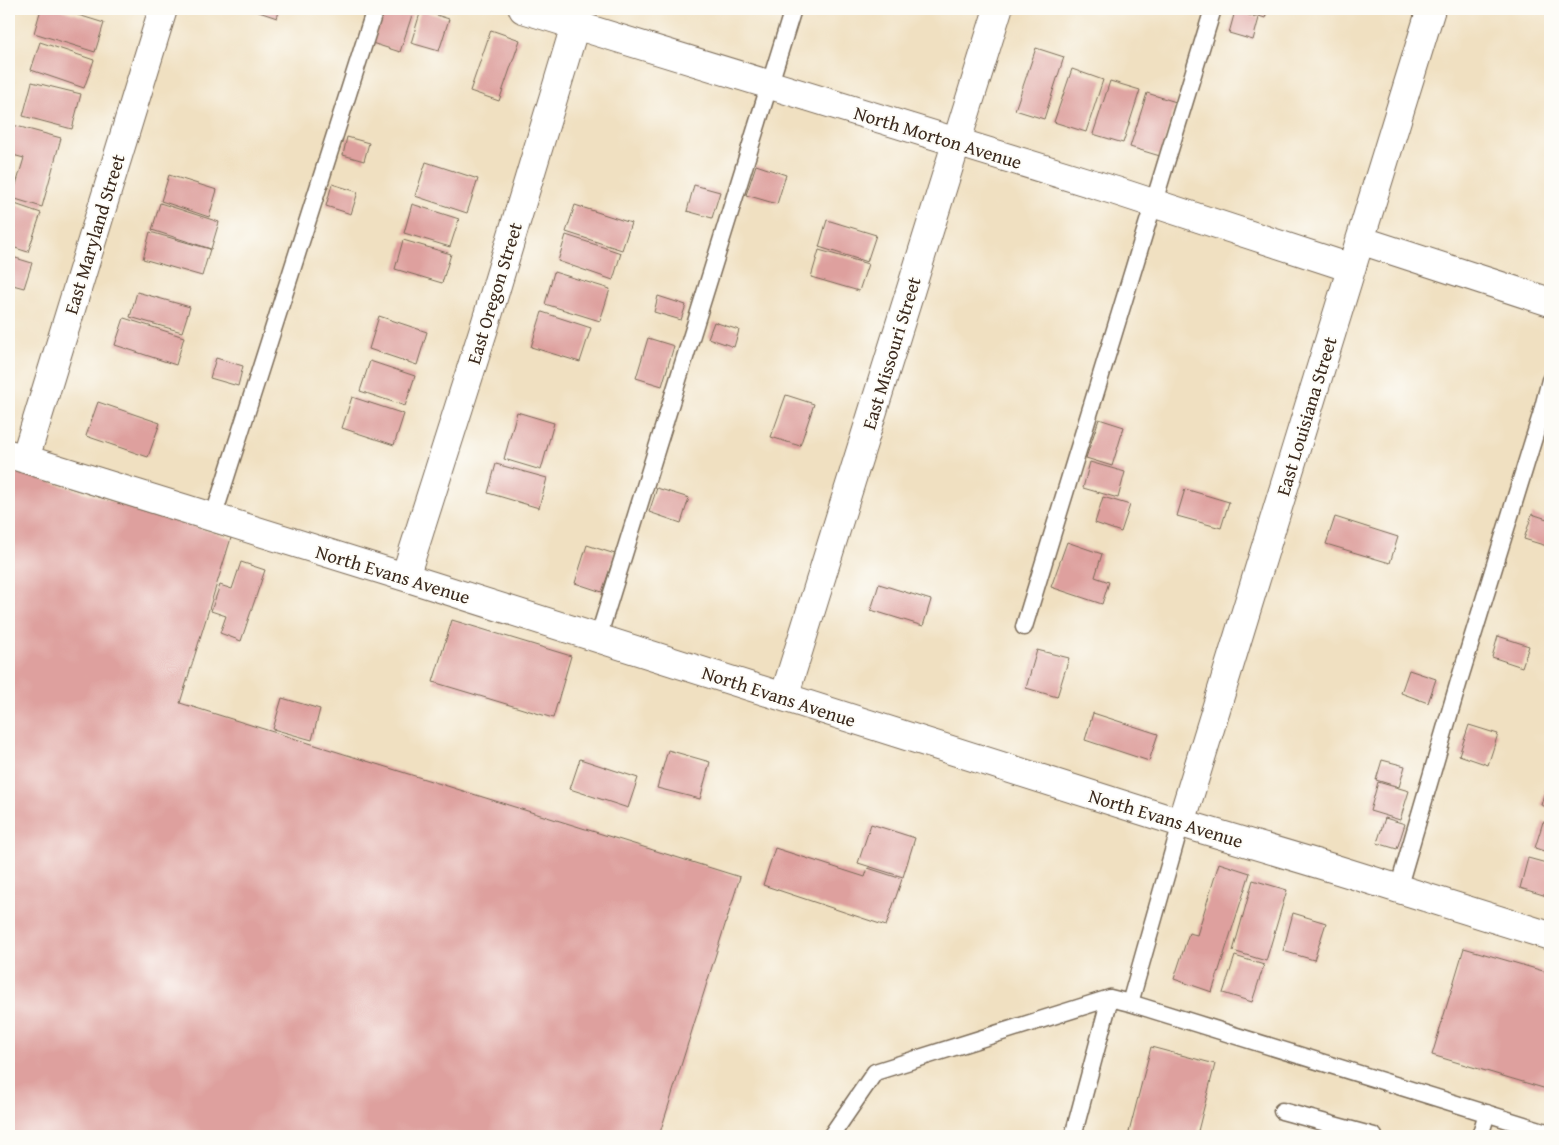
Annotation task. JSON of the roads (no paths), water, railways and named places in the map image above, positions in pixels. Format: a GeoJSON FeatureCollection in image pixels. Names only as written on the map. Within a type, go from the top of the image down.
{"type":"FeatureCollection","features":[{"type":"Feature","properties":{"kind":"street","name":"East Maryland Street"},"geometry":{"type":"LineString","coordinates":[[17,456],[163,9]]}},
{"type":"Feature","properties":{"kind":"street","name":"North Morton Avenue"},"geometry":{"type":"LineString","coordinates":[[523,9],[578,17],[770,85],[1153,203],[1352,268]]}},
{"type":"Feature","properties":{"kind":"street","name":"East Missouri Street"},"geometry":{"type":"LineString","coordinates":[[784,697],[998,9]]}},
{"type":"Feature","properties":{"kind":"street","name":"East Louisiana Street"},"geometry":{"type":"LineString","coordinates":[[1181,823],[1431,9]]}},
{"type":"Feature","properties":{"kind":"street","name":"East Oregon Street"},"geometry":{"type":"LineString","coordinates":[[405,577],[482,334],[578,17]]}},
{"type":"Feature","properties":{"kind":"street"},"geometry":{"type":"LineString","coordinates":[[1360,240],[1550,302]]}},
{"type":"Feature","properties":{"kind":"street","name":"North Evans Avenue"},"geometry":{"type":"LineString","coordinates":[[17,456],[1181,823],[1550,936]]}},
{"type":"Feature","properties":{"kind":"lane"},"geometry":{"type":"LineString","coordinates":[[212,518],[374,9]]}},
{"type":"Feature","properties":{"kind":"lane"},"geometry":{"type":"LineString","coordinates":[[598,638],[793,9]]}},
{"type":"Feature","properties":{"kind":"lane"},"geometry":{"type":"LineString","coordinates":[[1024,627],[1213,9]]}},
{"type":"Feature","properties":{"kind":"lane"},"geometry":{"type":"LineString","coordinates":[[1398,888],[1550,380]]}},
{"type":"Feature","properties":{"kind":"lane"},"geometry":{"type":"LineString","coordinates":[[1130,1002],[1181,823]]}},
{"type":"Feature","properties":{"kind":"lane"},"geometry":{"type":"LineString","coordinates":[[1073,1136],[1110,998]]}},
{"type":"Feature","properties":{"kind":"lane"},"geometry":{"type":"LineString","coordinates":[[831,1136],[875,1072],[1110,998],[1130,1002],[1550,1133]]}},
{"type":"Feature","properties":{"kind":"lane"},"geometry":{"type":"LineString","coordinates":[[1282,1111],[1374,1136]]}},
{"type":"Feature","properties":{"kind":"lane"},"geometry":{"type":"LineString","coordinates":[[1480,1136],[1487,1113]]}}]}
